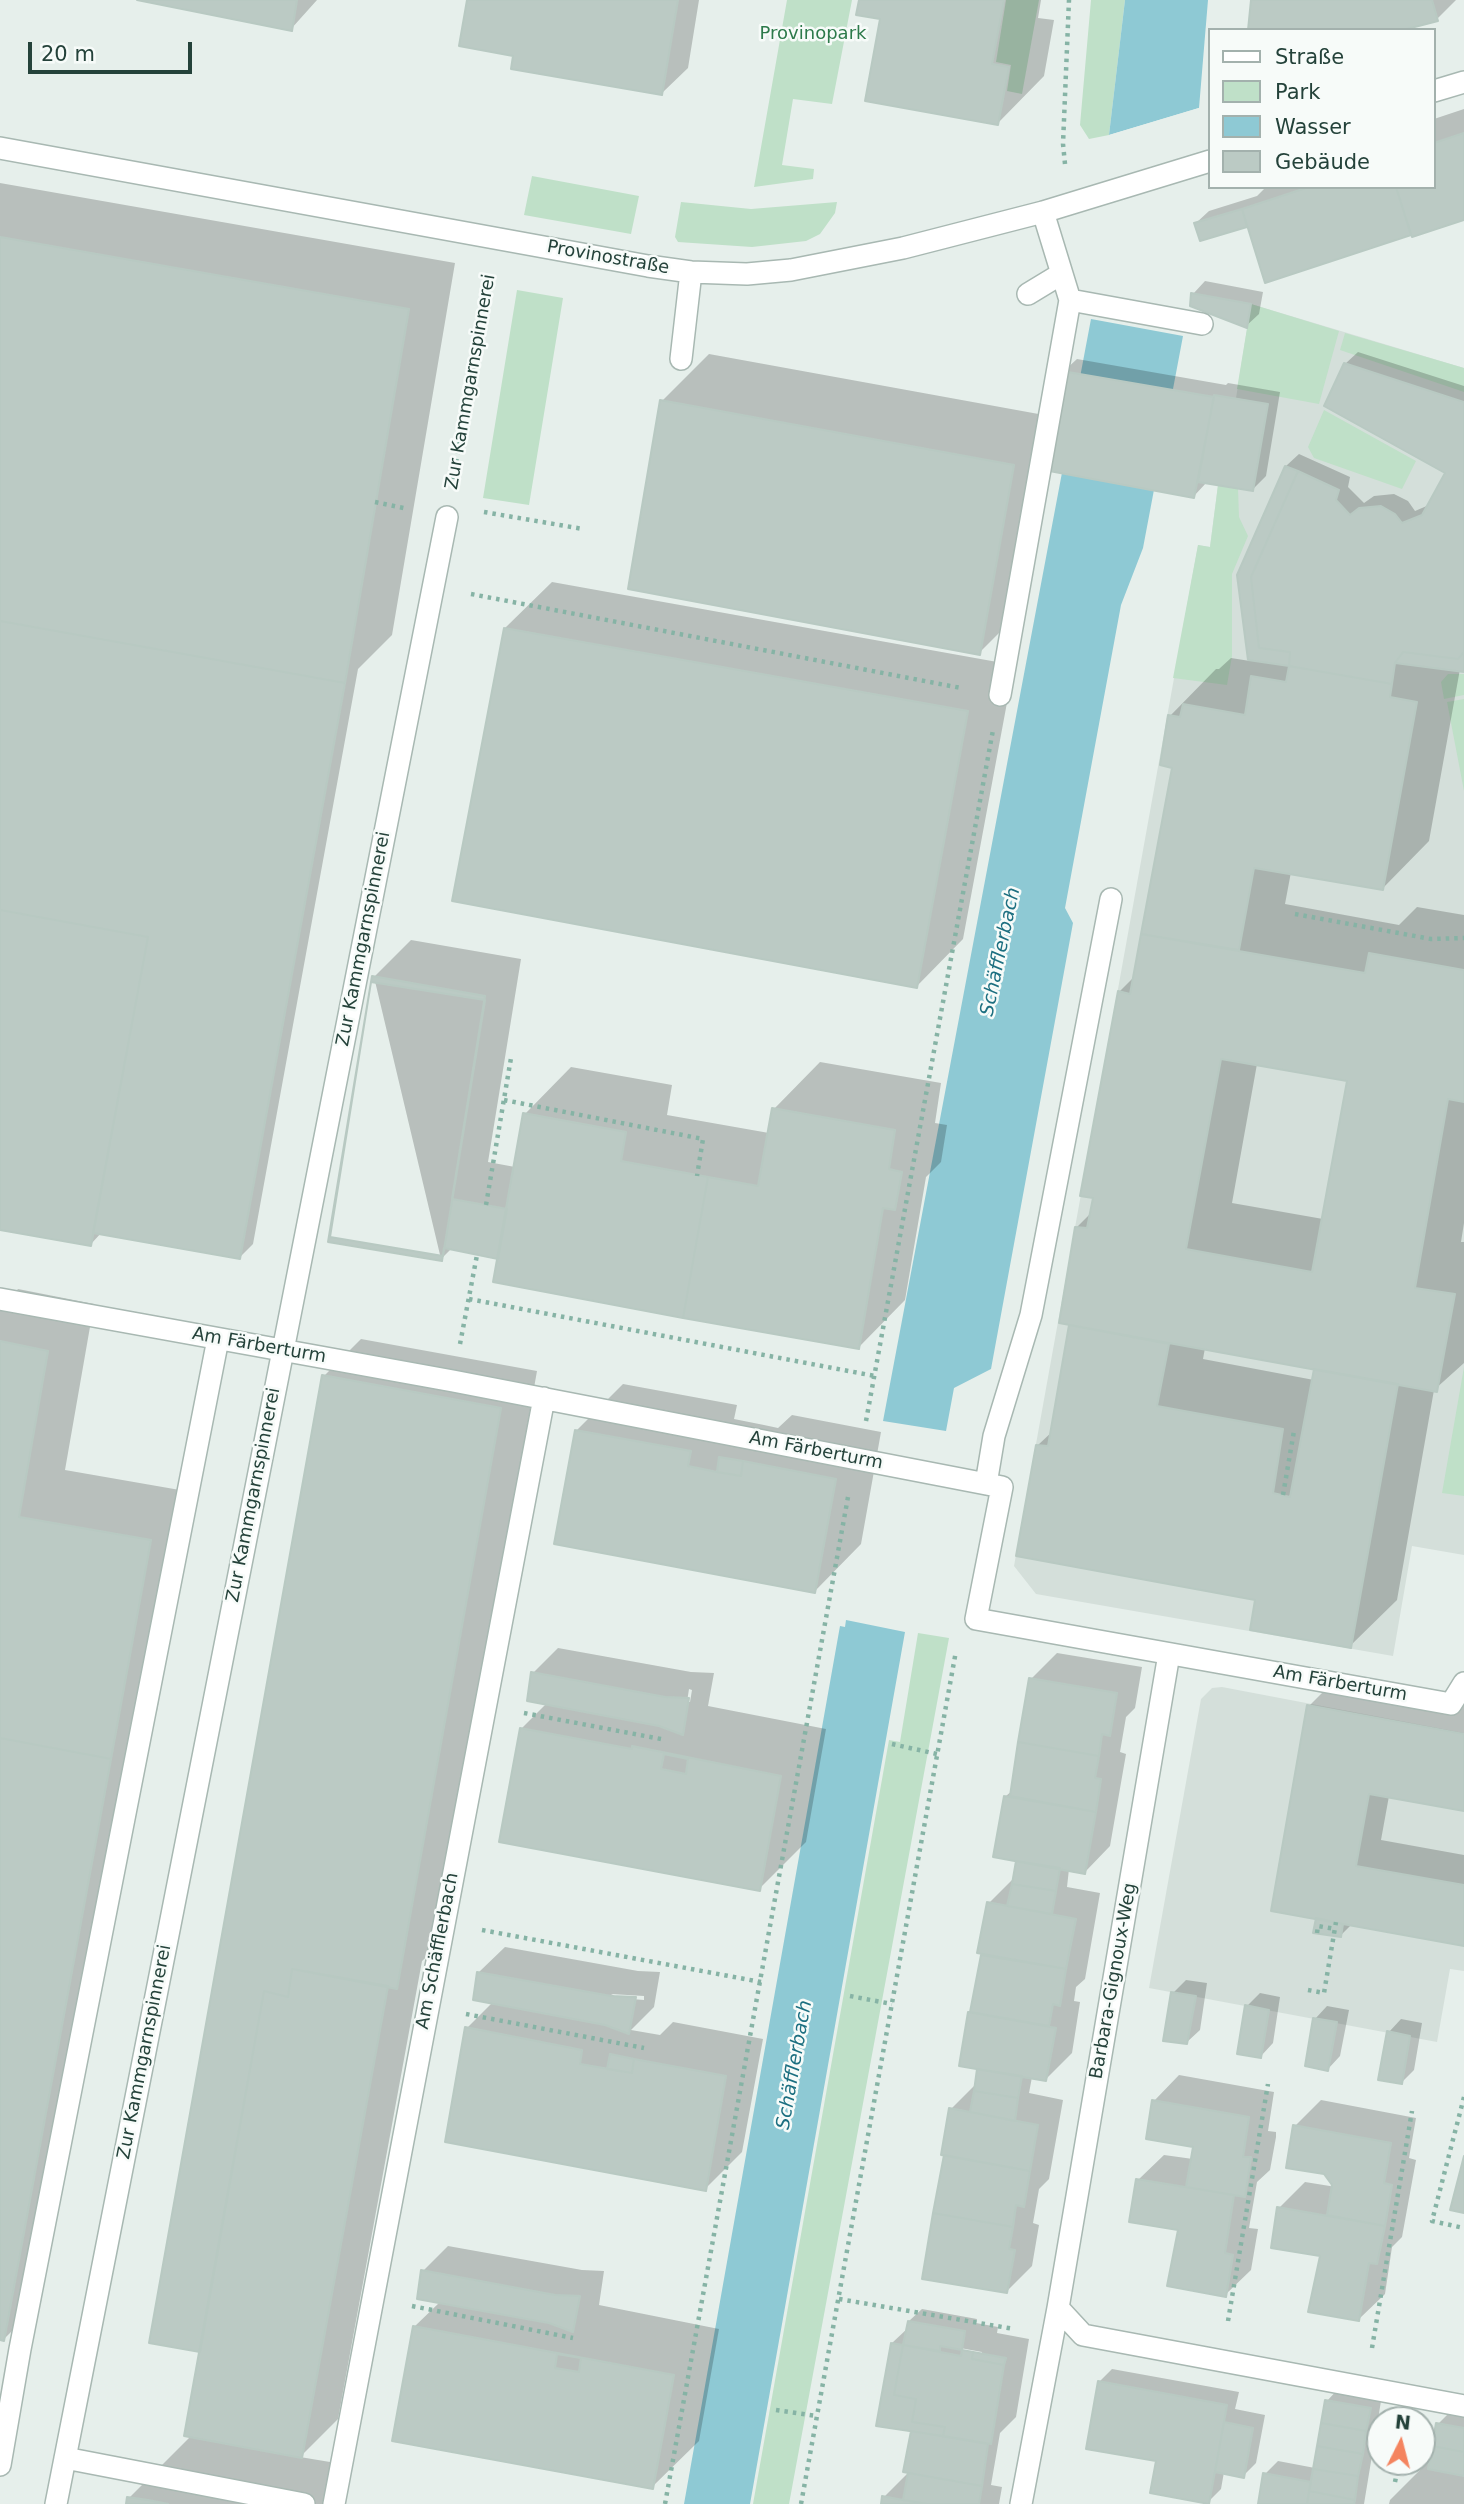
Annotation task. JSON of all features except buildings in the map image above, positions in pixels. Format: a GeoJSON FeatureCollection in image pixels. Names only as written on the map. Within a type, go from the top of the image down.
{"type":"FeatureCollection","features":[{"type":"Feature","properties":{"kind":"street"},"geometry":{"type":"LineString","coordinates":[[1436,90],[1464,82]]}},
{"type":"Feature","properties":{"kind":"street","name":"Provinostraße"},"geometry":{"type":"LineString","coordinates":[[0,148],[648,266],[691,272],[747,274],[791,270],[903,248],[1043,212],[1206,162]]}},
{"type":"Feature","properties":{"kind":"street"},"geometry":{"type":"LineString","coordinates":[[1000,695],[1070,300],[1043,212]]}},
{"type":"Feature","properties":{"kind":"street"},"geometry":{"type":"LineString","coordinates":[[681,359],[691,272]]}},
{"type":"Feature","properties":{"kind":"street"},"geometry":{"type":"LineString","coordinates":[[1028,293],[1061,274]]}},
{"type":"Feature","properties":{"kind":"street"},"geometry":{"type":"LineString","coordinates":[[1070,300],[1202,324]]}},
{"type":"Feature","properties":{"kind":"street","name":"Zur Kammgarnspinnerei"},"geometry":{"type":"LineString","coordinates":[[56,2504],[448,512]]}},
{"type":"Feature","properties":{"kind":"street"},"geometry":{"type":"LineString","coordinates":[[986,1484],[994,1437],[1031,1315],[1111,899]]}},
{"type":"Feature","properties":{"kind":"street","name":"Am Färberturm"},"geometry":{"type":"LineString","coordinates":[[0,1299],[283,1349],[1002,1487],[976,1619],[1451,1704],[1464,1683]]}},
{"type":"Feature","properties":{"kind":"street"},"geometry":{"type":"LineString","coordinates":[[0,2465],[25,2322],[218,1339]]}},
{"type":"Feature","properties":{"kind":"street","name":"Am Schäfflerbach"},"geometry":{"type":"LineString","coordinates":[[334,2504],[544,1398]]}},
{"type":"Feature","properties":{"kind":"street","name":"Barbara-Gignoux-Weg"},"geometry":{"type":"LineString","coordinates":[[1021,2504],[1058,2308],[1169,1654]]}},
{"type":"Feature","properties":{"kind":"street"},"geometry":{"type":"LineString","coordinates":[[1058,2308],[1083,2335],[1464,2406]]}},
{"type":"Feature","properties":{"kind":"street"},"geometry":{"type":"LineString","coordinates":[[65,2458],[304,2504]]}},
{"type":"Feature","properties":{"kind":"path"},"geometry":{"type":"LineString","coordinates":[[1069,0],[1063,144],[1073,203]]}},
{"type":"Feature","properties":{"kind":"path","name":"Zur Kammgarnspinnerei"},"geometry":{"type":"LineString","coordinates":[[448,512],[497,239]]}},
{"type":"Feature","properties":{"kind":"path"},"geometry":{"type":"LineString","coordinates":[[448,512],[583,529]]}},
{"type":"Feature","properties":{"kind":"path"},"geometry":{"type":"LineString","coordinates":[[433,587],[1000,695],[875,1376],[851,1482],[665,2504]]}},
{"type":"Feature","properties":{"kind":"path"},"geometry":{"type":"LineString","coordinates":[[1295,914],[1431,939],[1464,938]]}},
{"type":"Feature","properties":{"kind":"path"},"geometry":{"type":"LineString","coordinates":[[486,1205],[511,1058]]}},
{"type":"Feature","properties":{"kind":"path"},"geometry":{"type":"LineString","coordinates":[[503,1100],[703,1139],[698,1176]]}},
{"type":"Feature","properties":{"kind":"path"},"geometry":{"type":"LineString","coordinates":[[453,1381],[477,1255]]}},
{"type":"Feature","properties":{"kind":"path"},"geometry":{"type":"LineString","coordinates":[[469,1299],[875,1376]]}},
{"type":"Feature","properties":{"kind":"path"},"geometry":{"type":"LineString","coordinates":[[1283,1495],[1294,1431]]}},
{"type":"Feature","properties":{"kind":"path"},"geometry":{"type":"LineString","coordinates":[[801,2504],[958,1638]]}},
{"type":"Feature","properties":{"kind":"path"},"geometry":{"type":"LineString","coordinates":[[485,1706],[661,1739]]}},
{"type":"Feature","properties":{"kind":"path"},"geometry":{"type":"LineString","coordinates":[[892,1744],[937,1754]]}},
{"type":"Feature","properties":{"kind":"path"},"geometry":{"type":"LineString","coordinates":[[443,1923],[761,1982]]}},
{"type":"Feature","properties":{"kind":"path"},"geometry":{"type":"LineString","coordinates":[[1308,1990],[1324,1993],[1336,1925],[1318,1926],[1317,1933]]}},
{"type":"Feature","properties":{"kind":"path"},"geometry":{"type":"LineString","coordinates":[[850,1996],[892,2004]]}},
{"type":"Feature","properties":{"kind":"path"},"geometry":{"type":"LineString","coordinates":[[428,2007],[644,2048]]}},
{"type":"Feature","properties":{"kind":"path"},"geometry":{"type":"LineString","coordinates":[[1221,2362],[1268,2084]]}},
{"type":"Feature","properties":{"kind":"path"},"geometry":{"type":"LineString","coordinates":[[1464,2097],[1462,2115],[1432,2221],[1464,2228]]}},
{"type":"Feature","properties":{"kind":"path"},"geometry":{"type":"LineString","coordinates":[[1365,2388],[1412,2111]]}},
{"type":"Feature","properties":{"kind":"path"},"geometry":{"type":"LineString","coordinates":[[373,2298],[573,2338]]}},
{"type":"Feature","properties":{"kind":"path"},"geometry":{"type":"LineString","coordinates":[[839,2299],[1053,2335]]}},
{"type":"Feature","properties":{"kind":"path"},"geometry":{"type":"LineString","coordinates":[[776,2410],[817,2416]]}},
{"type":"Feature","properties":{"kind":"path"},"geometry":{"type":"LineString","coordinates":[[1395,2482],[1396,2476]]}},
{"type":"Feature","properties":{"kind":"shaded area"},"geometry":{"type":"Polygon","coordinates":[[[1251,304],[1464,368],[1464,1555],[1412,1546],[1393,1656],[1036,1594],[1014,1566],[1198,545],[1210,547],[1218,485],[1253,490],[1268,404],[1236,398],[1251,304]]]}},
{"type":"Feature","properties":{"kind":"shaded area"},"geometry":{"type":"Polygon","coordinates":[[[1222,1687],[1464,1733],[1464,1971],[1450,1969],[1437,2042],[1149,1988],[1201,1699],[1212,1688],[1222,1687]]]}},
{"type":"Feature","properties":{"kind":"green space","name":"Provinopark"},"geometry":{"type":"Polygon","coordinates":[[[787,0],[852,0],[832,104],[793,99],[782,165],[814,169],[813,179],[754,187],[787,0]]]}},
{"type":"Feature","properties":{"kind":"green space"},"geometry":{"type":"Polygon","coordinates":[[[1006,0],[1039,0],[1022,94],[1007,91],[1011,65],[996,62],[1006,0]]]}},
{"type":"Feature","properties":{"kind":"green space"},"geometry":{"type":"Polygon","coordinates":[[[1091,0],[1125,0],[1109,135],[1089,139],[1080,125],[1091,0]]]}},
{"type":"Feature","properties":{"kind":"green space"},"geometry":{"type":"Polygon","coordinates":[[[532,176],[639,196],[631,234],[524,215],[532,176]]]}},
{"type":"Feature","properties":{"kind":"green space"},"geometry":{"type":"Polygon","coordinates":[[[681,202],[751,209],[837,202],[835,213],[820,234],[806,241],[752,247],[678,242],[675,237],[681,202]]]}},
{"type":"Feature","properties":{"kind":"green space"},"geometry":{"type":"Polygon","coordinates":[[[517,290],[563,298],[529,505],[483,498],[517,290]]]}},
{"type":"Feature","properties":{"kind":"green space"},"geometry":{"type":"Polygon","coordinates":[[[1251,304],[1339,331],[1319,404],[1237,389],[1251,304]]]}},
{"type":"Feature","properties":{"kind":"green space"},"geometry":{"type":"Polygon","coordinates":[[[1345,333],[1464,368],[1464,392],[1340,350],[1345,333]]]}},
{"type":"Feature","properties":{"kind":"green space"},"geometry":{"type":"Polygon","coordinates":[[[1324,410],[1416,461],[1402,489],[1314,458],[1308,447],[1324,410]]]}},
{"type":"Feature","properties":{"kind":"green space"},"geometry":{"type":"Polygon","coordinates":[[[1218,485],[1238,488],[1239,517],[1248,536],[1232,574],[1232,656],[1227,685],[1173,678],[1198,545],[1210,547],[1218,485]]]}},
{"type":"Feature","properties":{"kind":"green space"},"geometry":{"type":"Polygon","coordinates":[[[1448,674],[1464,674],[1464,695],[1444,699],[1441,682],[1448,674]]]}},
{"type":"Feature","properties":{"kind":"green space"},"geometry":{"type":"Polygon","coordinates":[[[1464,699],[1464,791],[1447,702],[1464,699]]]}},
{"type":"Feature","properties":{"kind":"green space"},"geometry":{"type":"Polygon","coordinates":[[[1464,1367],[1464,1496],[1442,1493],[1464,1367]]]}},
{"type":"Feature","properties":{"kind":"green space"},"geometry":{"type":"Polygon","coordinates":[[[918,1633],[949,1638],[789,2504],[753,2504],[889,1740],[900,1742],[918,1633]]]}},
{"type":"Feature","properties":{"kind":"water"},"geometry":{"type":"Polygon","coordinates":[[[1125,0],[1208,0],[1199,108],[1109,135],[1125,0]]]}},
{"type":"Feature","properties":{"kind":"water","name":"Schäfflerbach"},"geometry":{"type":"Polygon","coordinates":[[[1091,319],[1183,336],[1143,548],[1121,605],[1065,908],[1073,923],[991,1369],[954,1388],[946,1431],[883,1421],[1091,319]]]}},
{"type":"Feature","properties":{"kind":"water","name":"Schäfflerbach"},"geometry":{"type":"Polygon","coordinates":[[[846,1620],[905,1632],[750,2504],[684,2504],[840,1626],[845,1627],[846,1620]]]}},
{"type":"Feature","properties":{"kind":"pier"},"geometry":{"type":"Polygon","coordinates":[[[1202,107],[1200,111],[1109,138],[1109,135],[1202,107]]]}}]}
